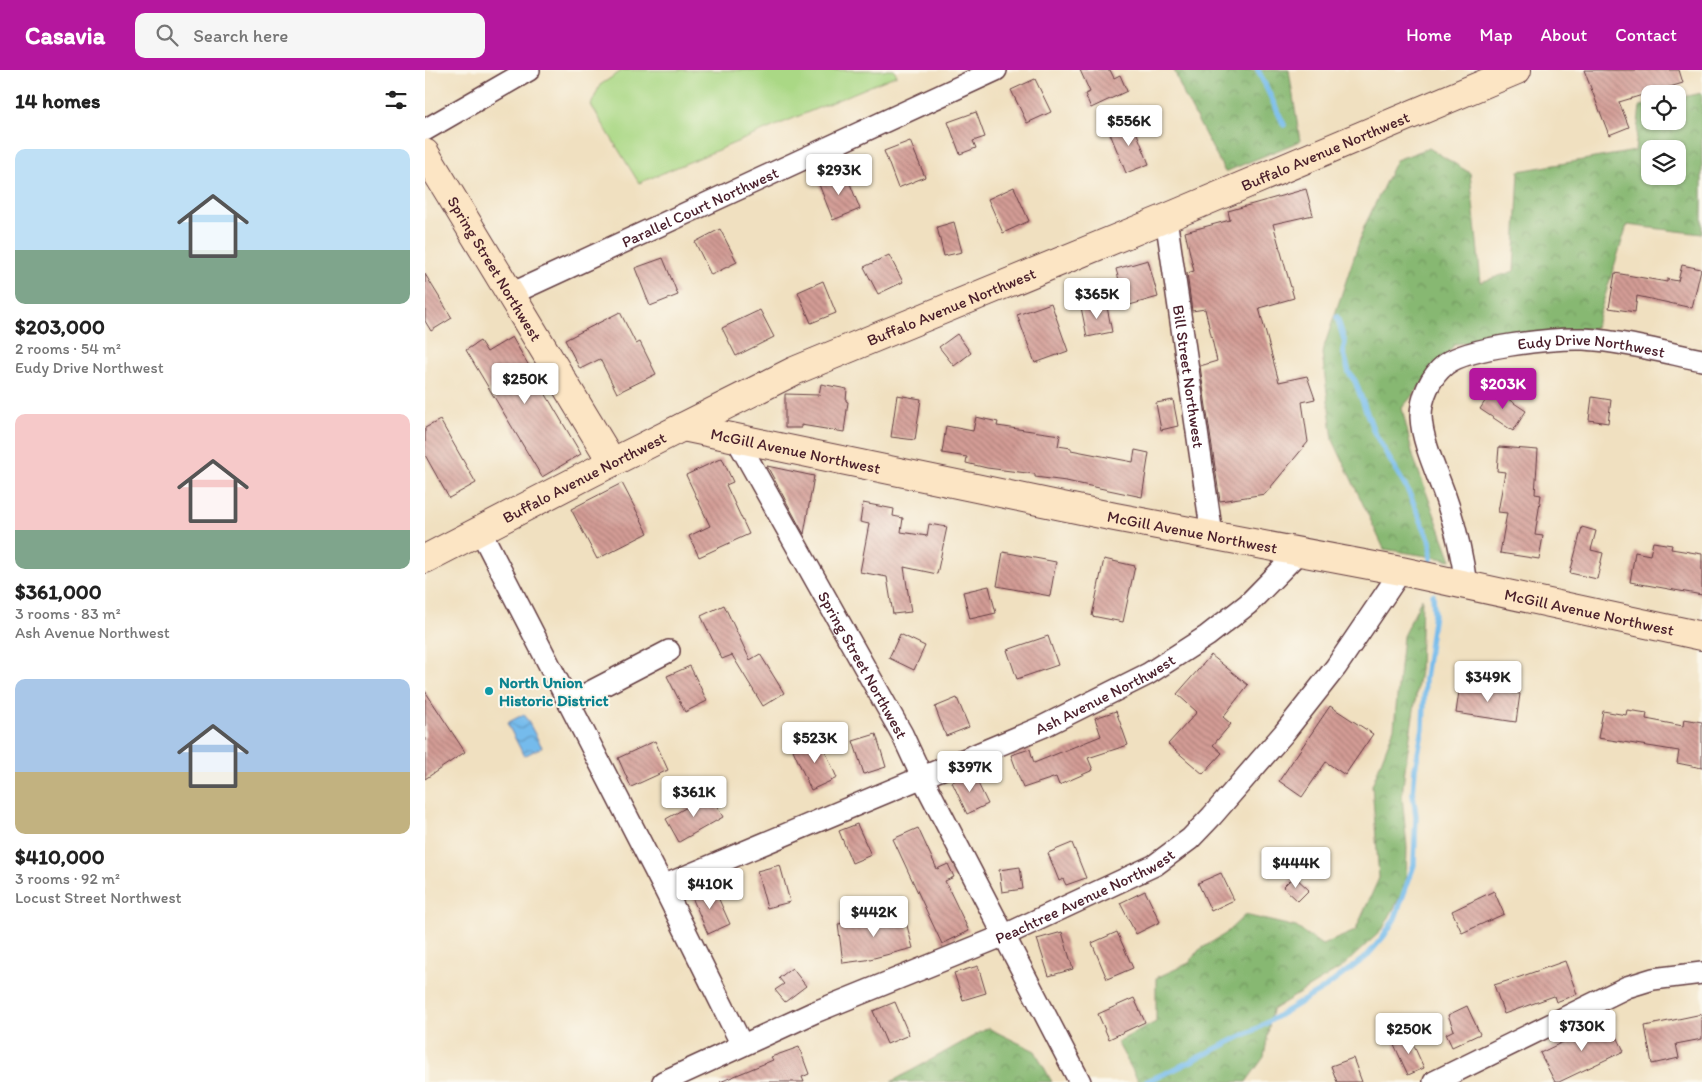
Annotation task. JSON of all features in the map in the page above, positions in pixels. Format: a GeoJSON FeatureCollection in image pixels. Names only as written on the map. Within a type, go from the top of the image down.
{"type":"FeatureCollection","features":[{"type":"Feature","properties":{"kind":"street"},"geometry":{"type":"LineString","coordinates":[[425,130],[529,70]]}},
{"type":"Feature","properties":{"kind":"street","name":"Parallel Court Northwest"},"geometry":{"type":"LineString","coordinates":[[511,294],[996,70]]}},
{"type":"Feature","properties":{"kind":"street","name":"Buffalo Avenue Northwest"},"geometry":{"type":"LineString","coordinates":[[425,559],[794,370],[1166,218],[1517,70]]}},
{"type":"Feature","properties":{"kind":"street","name":"Spring Street Northwest"},"geometry":{"type":"LineString","coordinates":[[425,153],[612,462]]}},
{"type":"Feature","properties":{"kind":"street","name":"Bill Street Northwest"},"geometry":{"type":"LineString","coordinates":[[1166,218],[1213,535]]}},
{"type":"Feature","properties":{"kind":"street","name":"Eudy Drive Northwest"},"geometry":{"type":"LineString","coordinates":[[1466,585],[1461,550],[1452,515],[1425,439],[1421,418],[1423,398],[1431,382],[1447,364],[1477,351],[1554,339],[1584,339],[1615,343],[1702,360]]}},
{"type":"Feature","properties":{"kind":"street","name":"McGill Avenue Northwest"},"geometry":{"type":"LineString","coordinates":[[683,427],[1095,513],[1401,571],[1702,636]]}},
{"type":"Feature","properties":{"kind":"street","name":"Spring Street Northwest"},"geometry":{"type":"LineString","coordinates":[[735,438],[902,734],[1080,1082]]}},
{"type":"Feature","properties":{"kind":"street"},"geometry":{"type":"LineString","coordinates":[[480,530],[663,886],[742,1045]]}},
{"type":"Feature","properties":{"kind":"street","name":"Ash Avenue Northwest"},"geometry":{"type":"LineString","coordinates":[[663,886],[1042,727],[1148,674],[1207,636],[1247,604],[1299,552]]}},
{"type":"Feature","properties":{"kind":"street","name":"Peachtree Avenue Northwest"},"geometry":{"type":"LineString","coordinates":[[663,1082],[815,1012],[1005,935],[1155,865],[1190,839],[1289,726],[1336,667],[1401,571]]}},
{"type":"Feature","properties":{"kind":"street"},"geometry":{"type":"LineString","coordinates":[[569,703],[669,650]]}},
{"type":"Feature","properties":{"kind":"street"},"geometry":{"type":"LineString","coordinates":[[1434,1082],[1627,987],[1653,979],[1702,973]]}},
{"type":"Feature","properties":{"kind":"green space"},"geometry":{"type":"Polygon","coordinates":[[[623,70],[894,70],[897,75],[639,183],[591,105],[600,85],[623,70]]]}},
{"type":"Feature","properties":{"kind":"green space"},"geometry":{"type":"Polygon","coordinates":[[[1174,70],[1289,70],[1300,141],[1225,172],[1184,95],[1174,70]]]}},
{"type":"Feature","properties":{"kind":"green space"},"geometry":{"type":"Polygon","coordinates":[[[1702,93],[1702,234],[1627,225],[1595,328],[1455,344],[1402,408],[1413,456],[1451,560],[1384,549],[1333,440],[1322,353],[1364,227],[1396,160],[1429,148],[1470,173],[1481,282],[1514,271],[1519,171],[1635,151],[1640,106],[1641,130],[1686,130],[1686,96],[1702,93]]]}},
{"type":"Feature","properties":{"kind":"green space"},"geometry":{"type":"Polygon","coordinates":[[[1422,598],[1420,670],[1402,796],[1407,847],[1406,886],[1382,930],[1341,968],[1272,1010],[1264,1057],[1246,1082],[1139,1082],[1117,1042],[1156,1022],[1156,978],[1189,963],[1199,950],[1225,934],[1245,915],[1296,927],[1322,945],[1355,931],[1379,878],[1372,785],[1394,728],[1403,636],[1422,598]]]}},
{"type":"Feature","properties":{"kind":"green space"},"geometry":{"type":"Polygon","coordinates":[[[988,1028],[1035,1051],[1052,1082],[891,1082],[988,1028]]]}},
{"type":"Feature","properties":{"kind":"water"},"geometry":{"type":"Polygon","coordinates":[[[524,714],[542,747],[524,756],[507,723],[524,714]]]}},
{"type":"Feature","properties":{"kind":"building"},"geometry":{"type":"Polygon","coordinates":[[[1080,70],[1110,70],[1114,78],[1120,75],[1127,91],[1091,108],[1085,94],[1090,92],[1080,70]]]}},
{"type":"Feature","properties":{"kind":"building"},"geometry":{"type":"Polygon","coordinates":[[[1584,70],[1679,70],[1683,83],[1676,85],[1641,85],[1641,95],[1619,102],[1629,127],[1609,135],[1584,70]]]}},
{"type":"Feature","properties":{"kind":"building"},"geometry":{"type":"Polygon","coordinates":[[[1035,79],[1051,112],[1027,123],[1011,90],[1035,79]]]}},
{"type":"Feature","properties":{"kind":"building"},"geometry":{"type":"Polygon","coordinates":[[[976,112],[985,137],[973,141],[976,148],[960,154],[948,122],[976,112]]]}},
{"type":"Feature","properties":{"kind":"building"},"geometry":{"type":"Polygon","coordinates":[[[1132,121],[1149,164],[1126,173],[1109,131],[1132,121]]]}},
{"type":"Feature","properties":{"kind":"building"},"geometry":{"type":"Polygon","coordinates":[[[910,141],[925,177],[898,188],[884,151],[910,141]]]}},
{"type":"Feature","properties":{"kind":"building"},"geometry":{"type":"Polygon","coordinates":[[[845,171],[860,209],[833,220],[818,182],[845,171]]]}},
{"type":"Feature","properties":{"kind":"building"},"geometry":{"type":"Polygon","coordinates":[[[1014,187],[1029,221],[1003,233],[988,199],[1014,187]]]}},
{"type":"Feature","properties":{"kind":"building"},"geometry":{"type":"Polygon","coordinates":[[[1306,189],[1313,215],[1273,224],[1294,298],[1259,308],[1279,382],[1307,376],[1315,399],[1302,402],[1308,442],[1265,494],[1220,501],[1200,366],[1217,361],[1205,309],[1192,311],[1187,273],[1194,271],[1185,232],[1230,220],[1228,211],[1306,189]]]}},
{"type":"Feature","properties":{"kind":"building"},"geometry":{"type":"Polygon","coordinates":[[[954,222],[962,252],[944,256],[937,227],[954,222]]]}},
{"type":"Feature","properties":{"kind":"building"},"geometry":{"type":"Polygon","coordinates":[[[720,229],[737,262],[711,275],[695,242],[720,229]]]}},
{"type":"Feature","properties":{"kind":"building"},"geometry":{"type":"Polygon","coordinates":[[[889,255],[903,282],[878,294],[864,267],[889,255]]]}},
{"type":"Feature","properties":{"kind":"building"},"geometry":{"type":"Polygon","coordinates":[[[663,258],[678,295],[650,306],[635,268],[663,258]]]}},
{"type":"Feature","properties":{"kind":"building"},"geometry":{"type":"Polygon","coordinates":[[[1148,260],[1158,297],[1126,306],[1116,269],[1148,260]]]}},
{"type":"Feature","properties":{"kind":"building"},"geometry":{"type":"Polygon","coordinates":[[[1682,265],[1701,269],[1692,308],[1637,296],[1635,312],[1609,308],[1615,273],[1667,282],[1667,279],[1678,281],[1682,265]]]}},
{"type":"Feature","properties":{"kind":"building"},"geometry":{"type":"Polygon","coordinates":[[[425,274],[452,318],[431,331],[425,321],[425,274]]]}},
{"type":"Feature","properties":{"kind":"building"},"geometry":{"type":"Polygon","coordinates":[[[823,281],[836,313],[811,323],[798,292],[823,281]]]}},
{"type":"Feature","properties":{"kind":"building"},"geometry":{"type":"Polygon","coordinates":[[[1106,302],[1112,332],[1087,337],[1081,307],[1106,302]]]}},
{"type":"Feature","properties":{"kind":"building"},"geometry":{"type":"Polygon","coordinates":[[[1051,303],[1068,351],[1035,363],[1017,315],[1051,303]]]}},
{"type":"Feature","properties":{"kind":"building"},"geometry":{"type":"Polygon","coordinates":[[[760,310],[774,337],[736,356],[722,328],[760,310]]]}},
{"type":"Feature","properties":{"kind":"building"},"geometry":{"type":"Polygon","coordinates":[[[620,312],[636,344],[640,342],[656,374],[617,393],[600,359],[580,369],[565,340],[620,312]]]}},
{"type":"Feature","properties":{"kind":"building"},"geometry":{"type":"Polygon","coordinates":[[[957,334],[971,353],[954,366],[939,347],[957,334]]]}},
{"type":"Feature","properties":{"kind":"building"},"geometry":{"type":"Polygon","coordinates":[[[512,337],[581,454],[542,477],[466,350],[480,341],[487,352],[512,337]]]}},
{"type":"Feature","properties":{"kind":"building"},"geometry":{"type":"Polygon","coordinates":[[[821,384],[847,389],[846,401],[848,402],[844,432],[801,425],[801,428],[785,428],[785,394],[819,395],[821,384]]]}},
{"type":"Feature","properties":{"kind":"building"},"geometry":{"type":"Polygon","coordinates":[[[1493,389],[1526,411],[1513,431],[1480,409],[1493,389]]]}},
{"type":"Feature","properties":{"kind":"building"},"geometry":{"type":"Polygon","coordinates":[[[897,395],[921,399],[915,440],[891,437],[897,395]]]}},
{"type":"Feature","properties":{"kind":"building"},"geometry":{"type":"Polygon","coordinates":[[[1592,397],[1611,400],[1608,423],[1589,420],[1592,397]]]}},
{"type":"Feature","properties":{"kind":"building"},"geometry":{"type":"Polygon","coordinates":[[[1173,400],[1178,426],[1161,430],[1156,403],[1173,400]]]}},
{"type":"Feature","properties":{"kind":"building"},"geometry":{"type":"Polygon","coordinates":[[[976,417],[998,422],[997,426],[1060,435],[1058,446],[1071,448],[1071,450],[1133,462],[1135,450],[1149,453],[1142,497],[1066,481],[1035,477],[1035,474],[987,468],[966,463],[967,457],[942,453],[946,426],[973,431],[976,417]]]}},
{"type":"Feature","properties":{"kind":"building"},"geometry":{"type":"Polygon","coordinates":[[[440,420],[476,483],[449,498],[425,455],[425,428],[440,420]]]}},
{"type":"Feature","properties":{"kind":"building"},"geometry":{"type":"Polygon","coordinates":[[[1499,447],[1538,450],[1535,494],[1541,495],[1535,535],[1543,536],[1539,559],[1500,553],[1507,513],[1498,512],[1505,472],[1497,471],[1499,447]]]}},
{"type":"Feature","properties":{"kind":"building"},"geometry":{"type":"Polygon","coordinates":[[[722,458],[733,482],[726,485],[749,534],[699,557],[689,536],[710,526],[686,475],[722,458]]]}},
{"type":"Feature","properties":{"kind":"building"},"geometry":{"type":"Polygon","coordinates":[[[767,466],[814,476],[804,534],[800,527],[767,466]]]}},
{"type":"Feature","properties":{"kind":"building"},"geometry":{"type":"Polygon","coordinates":[[[622,483],[648,533],[597,559],[571,509],[622,483]]]}},
{"type":"Feature","properties":{"kind":"building"},"geometry":{"type":"Polygon","coordinates":[[[863,503],[894,509],[893,516],[903,518],[901,532],[927,536],[929,524],[947,527],[937,574],[904,567],[911,612],[893,614],[887,577],[860,572],[869,524],[860,522],[863,503]]]}},
{"type":"Feature","properties":{"kind":"building"},"geometry":{"type":"Polygon","coordinates":[[[1582,527],[1596,531],[1591,550],[1603,553],[1597,579],[1570,573],[1582,527]]]}},
{"type":"Feature","properties":{"kind":"building"},"geometry":{"type":"Polygon","coordinates":[[[1653,542],[1672,545],[1671,549],[1702,554],[1702,595],[1630,582],[1635,552],[1650,555],[1653,542]]]}},
{"type":"Feature","properties":{"kind":"building"},"geometry":{"type":"Polygon","coordinates":[[[1003,552],[1056,562],[1050,596],[997,586],[1003,552]]]}},
{"type":"Feature","properties":{"kind":"building"},"geometry":{"type":"Polygon","coordinates":[[[1104,559],[1135,566],[1123,622],[1092,616],[1104,559]]]}},
{"type":"Feature","properties":{"kind":"building"},"geometry":{"type":"Polygon","coordinates":[[[989,586],[996,613],[970,619],[963,592],[989,586]]]}},
{"type":"Feature","properties":{"kind":"building"},"geometry":{"type":"Polygon","coordinates":[[[724,605],[750,660],[760,654],[784,693],[763,706],[732,655],[722,659],[701,616],[724,605]]]}},
{"type":"Feature","properties":{"kind":"building"},"geometry":{"type":"Polygon","coordinates":[[[900,634],[925,646],[914,670],[889,658],[900,634]]]}},
{"type":"Feature","properties":{"kind":"building"},"geometry":{"type":"Polygon","coordinates":[[[1048,636],[1058,665],[1017,679],[1007,650],[1048,636]]]}},
{"type":"Feature","properties":{"kind":"building"},"geometry":{"type":"Polygon","coordinates":[[[1211,655],[1248,685],[1223,717],[1231,724],[1213,745],[1222,753],[1203,774],[1168,744],[1197,712],[1177,694],[1211,655]]]}},
{"type":"Feature","properties":{"kind":"building"},"geometry":{"type":"Polygon","coordinates":[[[690,666],[707,701],[685,712],[667,676],[690,666]]]}},
{"type":"Feature","properties":{"kind":"building"},"geometry":{"type":"Polygon","coordinates":[[[1460,684],[1520,694],[1516,722],[1456,713],[1460,684]]]}},
{"type":"Feature","properties":{"kind":"building"},"geometry":{"type":"Polygon","coordinates":[[[425,691],[465,752],[425,779],[425,691]]]}},
{"type":"Feature","properties":{"kind":"building"},"geometry":{"type":"Polygon","coordinates":[[[957,698],[969,727],[946,736],[935,707],[957,698]]]}},
{"type":"Feature","properties":{"kind":"building"},"geometry":{"type":"Polygon","coordinates":[[[1330,706],[1373,734],[1345,775],[1326,762],[1302,797],[1279,781],[1330,706]]]}},
{"type":"Feature","properties":{"kind":"building"},"geometry":{"type":"Polygon","coordinates":[[[1627,710],[1647,713],[1646,719],[1683,726],[1684,719],[1702,722],[1702,768],[1677,763],[1679,751],[1598,738],[1603,711],[1626,715],[1627,710]]]}},
{"type":"Feature","properties":{"kind":"building"},"geometry":{"type":"Polygon","coordinates":[[[1116,711],[1128,745],[1088,758],[1093,770],[1059,785],[1056,777],[1023,788],[1011,755],[1030,749],[1034,763],[1101,736],[1095,718],[1116,711]]]}},
{"type":"Feature","properties":{"kind":"building"},"geometry":{"type":"Polygon","coordinates":[[[876,734],[886,767],[864,774],[853,741],[876,734]]]}},
{"type":"Feature","properties":{"kind":"building"},"geometry":{"type":"Polygon","coordinates":[[[820,739],[837,778],[811,790],[793,750],[820,739]]]}},
{"type":"Feature","properties":{"kind":"building"},"geometry":{"type":"Polygon","coordinates":[[[655,741],[668,770],[631,787],[618,758],[655,741]]]}},
{"type":"Feature","properties":{"kind":"building"},"geometry":{"type":"Polygon","coordinates":[[[973,773],[988,804],[967,814],[952,782],[973,773]]]}},
{"type":"Feature","properties":{"kind":"building"},"geometry":{"type":"Polygon","coordinates":[[[710,794],[723,817],[679,842],[666,819],[710,794]]]}},
{"type":"Feature","properties":{"kind":"building"},"geometry":{"type":"Polygon","coordinates":[[[857,824],[871,855],[852,863],[839,831],[857,824]]]}},
{"type":"Feature","properties":{"kind":"building"},"geometry":{"type":"Polygon","coordinates":[[[918,828],[937,869],[948,864],[954,877],[945,881],[969,931],[942,944],[893,839],[918,828]]]}},
{"type":"Feature","properties":{"kind":"building"},"geometry":{"type":"Polygon","coordinates":[[[1072,843],[1086,878],[1066,885],[1063,879],[1059,881],[1048,853],[1072,843]]]}},
{"type":"Feature","properties":{"kind":"building"},"geometry":{"type":"Polygon","coordinates":[[[780,865],[790,902],[767,908],[757,871],[780,865]]]}},
{"type":"Feature","properties":{"kind":"building"},"geometry":{"type":"Polygon","coordinates":[[[1020,867],[1023,889],[1002,892],[999,870],[1020,867]]]}},
{"type":"Feature","properties":{"kind":"building"},"geometry":{"type":"Polygon","coordinates":[[[1221,873],[1234,900],[1211,911],[1198,883],[1221,873]]]}},
{"type":"Feature","properties":{"kind":"building"},"geometry":{"type":"Polygon","coordinates":[[[1294,876],[1309,890],[1298,901],[1283,887],[1294,876]]]}},
{"type":"Feature","properties":{"kind":"building"},"geometry":{"type":"Polygon","coordinates":[[[713,886],[730,924],[708,934],[691,895],[713,886]]]}},
{"type":"Feature","properties":{"kind":"building"},"geometry":{"type":"Polygon","coordinates":[[[1145,891],[1160,922],[1136,934],[1120,903],[1145,891]]]}},
{"type":"Feature","properties":{"kind":"building"},"geometry":{"type":"Polygon","coordinates":[[[1494,891],[1504,914],[1462,933],[1452,911],[1494,891]]]}},
{"type":"Feature","properties":{"kind":"building"},"geometry":{"type":"Polygon","coordinates":[[[903,911],[913,948],[866,960],[843,963],[838,924],[870,920],[903,911]]]}},
{"type":"Feature","properties":{"kind":"building"},"geometry":{"type":"Polygon","coordinates":[[[1062,932],[1073,969],[1049,976],[1037,939],[1062,932]]]}},
{"type":"Feature","properties":{"kind":"building"},"geometry":{"type":"Polygon","coordinates":[[[1117,932],[1133,968],[1107,979],[1092,943],[1117,932]]]}},
{"type":"Feature","properties":{"kind":"building"},"geometry":{"type":"Polygon","coordinates":[[[1565,961],[1577,994],[1556,1002],[1554,996],[1504,1014],[1494,985],[1565,961]]]}},
{"type":"Feature","properties":{"kind":"building"},"geometry":{"type":"Polygon","coordinates":[[[978,966],[986,993],[963,1000],[954,973],[978,966]]]}},
{"type":"Feature","properties":{"kind":"building"},"geometry":{"type":"Polygon","coordinates":[[[792,968],[806,986],[785,1002],[775,990],[784,984],[779,978],[792,968]]]}},
{"type":"Feature","properties":{"kind":"building"},"geometry":{"type":"Polygon","coordinates":[[[1134,998],[1145,1022],[1109,1039],[1098,1014],[1134,998]]]}},
{"type":"Feature","properties":{"kind":"building"},"geometry":{"type":"Polygon","coordinates":[[[895,1002],[909,1035],[887,1044],[873,1011],[895,1002]]]}},
{"type":"Feature","properties":{"kind":"building"},"geometry":{"type":"Polygon","coordinates":[[[1467,1006],[1480,1034],[1452,1047],[1446,1034],[1454,1030],[1448,1015],[1467,1006]]]}},
{"type":"Feature","properties":{"kind":"building"},"geometry":{"type":"Polygon","coordinates":[[[1702,1014],[1702,1039],[1676,1044],[1679,1058],[1652,1064],[1645,1026],[1702,1014]]]}},
{"type":"Feature","properties":{"kind":"building"},"geometry":{"type":"Polygon","coordinates":[[[1609,1020],[1624,1051],[1559,1082],[1555,1082],[1540,1053],[1609,1020]]]}},
{"type":"Feature","properties":{"kind":"building"},"geometry":{"type":"Polygon","coordinates":[[[1409,1035],[1424,1068],[1408,1075],[1393,1042],[1409,1035]]]}},
{"type":"Feature","properties":{"kind":"building"},"geometry":{"type":"Polygon","coordinates":[[[799,1047],[809,1074],[802,1077],[804,1082],[720,1082],[773,1060],[771,1057],[799,1047]]]}},
{"type":"Feature","properties":{"kind":"building"},"geometry":{"type":"Polygon","coordinates":[[[1353,1058],[1362,1082],[1337,1082],[1331,1066],[1353,1058]]]}},
{"type":"Feature","properties":{"kind":"waterway"},"geometry":{"type":"LineString","coordinates":[[1258,70],[1284,125]]}},
{"type":"Feature","properties":{"kind":"waterway"},"geometry":{"type":"LineString","coordinates":[[1337,317],[1345,343],[1343,350],[1349,373],[1355,381],[1374,432],[1408,491],[1430,541],[1431,560]]}},
{"type":"Feature","properties":{"kind":"waterway"},"geometry":{"type":"LineString","coordinates":[[1145,1082],[1258,1028],[1326,987],[1366,957],[1384,936],[1395,918],[1414,865],[1416,816],[1413,794],[1415,769],[1423,728],[1425,679],[1434,613],[1433,595]]}},
{"type":"Feature","properties":{"kind":"place","name":"North Union Historic District"},"geometry":{"type":"Point","coordinates":[489,691]}}]}
